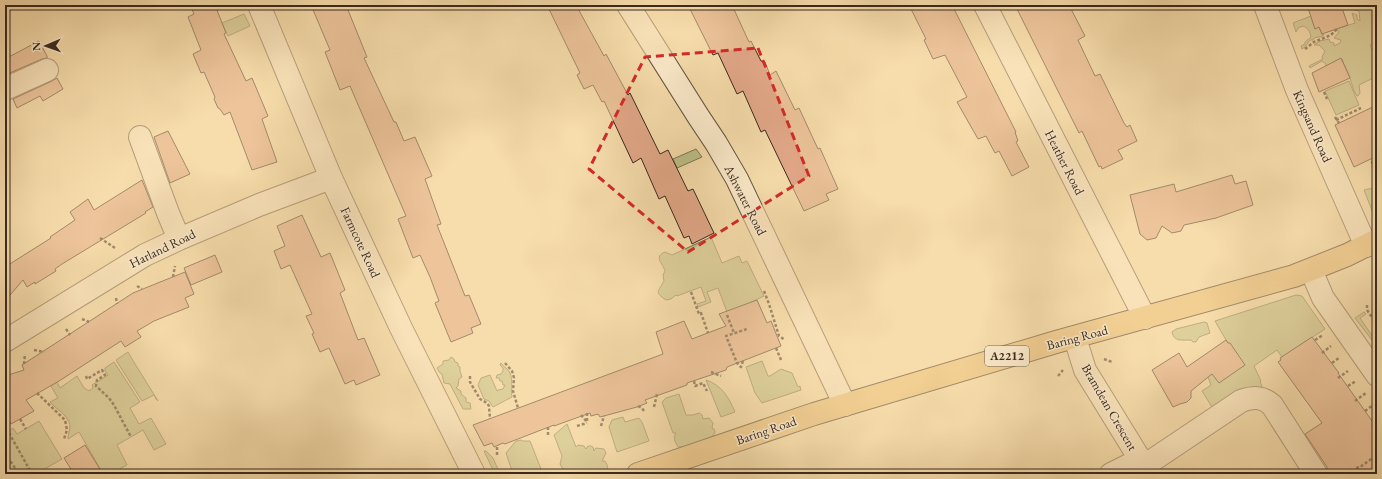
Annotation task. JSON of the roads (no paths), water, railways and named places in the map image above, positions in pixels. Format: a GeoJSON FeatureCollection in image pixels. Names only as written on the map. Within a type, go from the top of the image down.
{"type":"FeatureCollection","features":[{"type":"Feature","properties":{"kind":"main road","name":"Baring Road"},"geometry":{"type":"LineString","coordinates":[[638,474],[791,422],[984,363],[1294,276],[1347,255],[1372,243]]}},
{"type":"Feature","properties":{"kind":"street","name":"Farmcote Road"},"geometry":{"type":"LineString","coordinates":[[259,5],[331,178],[401,328],[474,474]]}},
{"type":"Feature","properties":{"kind":"street","name":"Ashwater Road"},"geometry":{"type":"LineString","coordinates":[[628,5],[735,175],[845,405]]}},
{"type":"Feature","properties":{"kind":"street","name":"Heather Road"},"geometry":{"type":"LineString","coordinates":[[985,5],[1145,318]]}},
{"type":"Feature","properties":{"kind":"street","name":"Kingsand Road"},"geometry":{"type":"LineString","coordinates":[[1265,5],[1297,90],[1372,243]]}},
{"type":"Feature","properties":{"kind":"street"},"geometry":{"type":"LineString","coordinates":[[5,89],[47,70]]}},
{"type":"Feature","properties":{"kind":"street"},"geometry":{"type":"LineString","coordinates":[[140,137],[168,213],[179,238]]}},
{"type":"Feature","properties":{"kind":"street","name":"Harland Road"},"geometry":{"type":"LineString","coordinates":[[5,341],[125,266],[179,238],[266,202],[331,178]]}},
{"type":"Feature","properties":{"kind":"street"},"geometry":{"type":"LineString","coordinates":[[1311,270],[1323,298],[1373,382]]}},
{"type":"Feature","properties":{"kind":"street","name":"Bramdean Crescent"},"geometry":{"type":"LineString","coordinates":[[1075,338],[1085,370],[1145,466]]}},
{"type":"Feature","properties":{"kind":"street"},"geometry":{"type":"LineString","coordinates":[[1111,474],[1145,466],[1241,401],[1260,398],[1266,400],[1272,405],[1316,474]]}}]}
